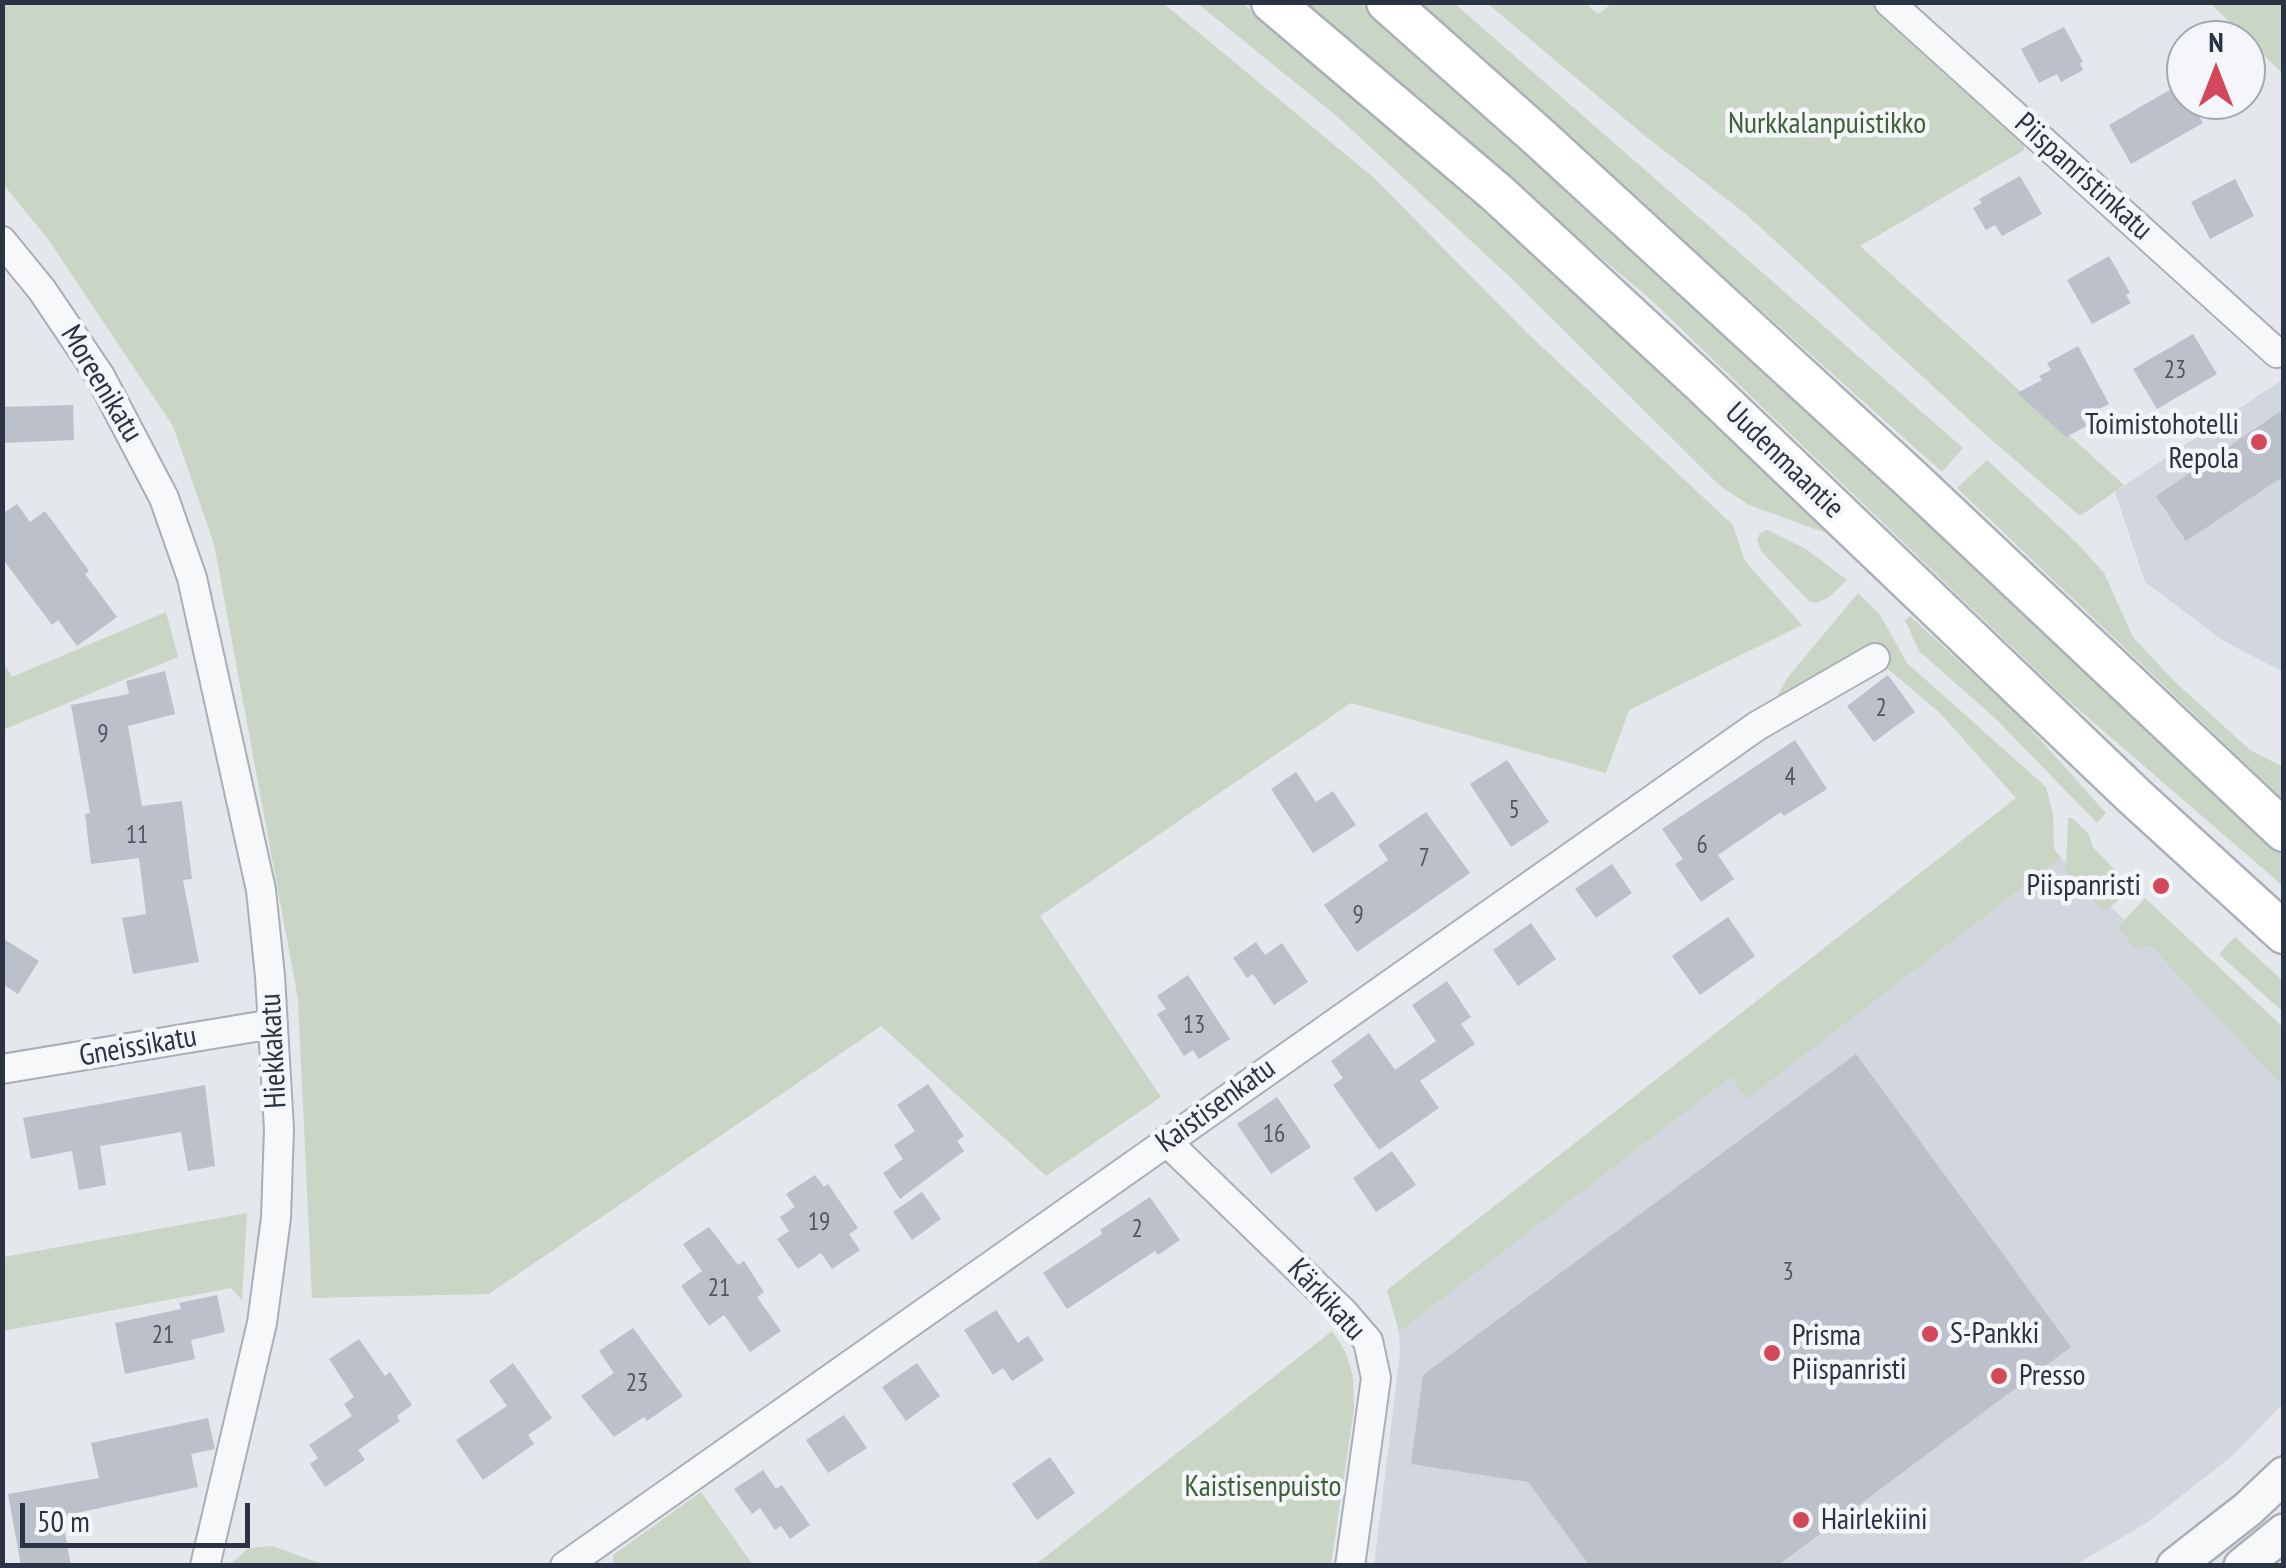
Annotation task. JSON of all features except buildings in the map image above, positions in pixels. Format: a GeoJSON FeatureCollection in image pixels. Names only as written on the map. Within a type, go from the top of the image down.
{"type":"FeatureCollection","features":[{"type":"Feature","properties":{"kind":"main road","name":"Uudenmaantie"},"geometry":{"type":"LineString","coordinates":[[1272,2],[1541,234],[2284,934]]}},
{"type":"Feature","properties":{"kind":"main road"},"geometry":{"type":"LineString","coordinates":[[1387,2],[1912,480],[2284,831]]}},
{"type":"Feature","properties":{"kind":"street","name":"Piispanristinkatu"},"geometry":{"type":"LineString","coordinates":[[1889,2],[2277,353]]}},
{"type":"Feature","properties":{"kind":"street","name":"Moreenikatu"},"geometry":{"type":"LineString","coordinates":[[2,241],[42,290],[100,376],[164,498],[179,538]]}},
{"type":"Feature","properties":{"kind":"street","name":"Hiekkakatu"},"geometry":{"type":"LineString","coordinates":[[179,538],[192,578],[254,851],[266,930],[279,1128],[270,1270],[262,1323],[205,1566]]}},
{"type":"Feature","properties":{"kind":"street","name":"Kaistisenkatu"},"geometry":{"type":"LineString","coordinates":[[565,1566],[1757,726],[1875,658]]}},
{"type":"Feature","properties":{"kind":"street","name":"Gneissikatu"},"geometry":{"type":"LineString","coordinates":[[2,1070],[273,1024]]}},
{"type":"Feature","properties":{"kind":"street","name":"Kärkikatu"},"geometry":{"type":"LineString","coordinates":[[1166,1142],[1368,1340],[1376,1378],[1350,1566]]}},
{"type":"Feature","properties":{"kind":"street"},"geometry":{"type":"LineString","coordinates":[[2175,1566],[2248,1509],[2284,1475]]}},
{"type":"Feature","properties":{"kind":"street"},"geometry":{"type":"LineString","coordinates":[[2242,1566],[2284,1532]]}},
{"type":"Feature","properties":{"kind":"shaded area"},"geometry":{"type":"Polygon","coordinates":[[[2283,379],[2283,672],[2222,640],[2145,582],[2115,492],[2283,379]]]}},
{"type":"Feature","properties":{"kind":"shaded area"},"geometry":{"type":"Polygon","coordinates":[[[2061,858],[2283,1076],[2283,1404],[2232,1456],[2148,1522],[2075,1565],[1374,1566],[1400,1353],[1399,1332],[1732,1076],[1748,1098],[2061,858]]]}},
{"type":"Feature","properties":{"kind":"green space","name":"Nurkkalanpuistikko"},"geometry":{"type":"Polygon","coordinates":[[[1614,2],[1889,3],[2025,124],[2024,150],[1860,246],[2124,485],[2080,516],[1987,436],[1747,215],[1644,135],[1487,3],[1585,3],[1598,14],[1614,2]]]}},
{"type":"Feature","properties":{"kind":"green space"},"geometry":{"type":"Polygon","coordinates":[[[2,3],[1163,3],[1374,178],[1527,333],[1733,525],[1745,561],[1802,625],[1629,710],[1606,773],[1351,703],[1040,916],[1161,1097],[1046,1176],[881,1026],[489,1294],[312,1298],[298,999],[214,544],[173,426],[48,239],[3,184],[2,3]]]}},
{"type":"Feature","properties":{"kind":"green space"},"geometry":{"type":"Polygon","coordinates":[[[1197,3],[1242,3],[1309,56],[1512,234],[1686,395],[1826,533],[1749,505],[1719,485],[1512,279],[1339,118],[1197,3]]]}},
{"type":"Feature","properties":{"kind":"green space"},"geometry":{"type":"Polygon","coordinates":[[[1307,3],[1360,3],[1676,286],[2283,856],[2283,886],[2063,696],[1649,298],[1448,129],[1307,3]]]}},
{"type":"Feature","properties":{"kind":"green space"},"geometry":{"type":"Polygon","coordinates":[[[1418,3],[1454,3],[1963,448],[1942,472],[1418,3]]]}},
{"type":"Feature","properties":{"kind":"green space"},"geometry":{"type":"Polygon","coordinates":[[[2210,3],[2283,3],[2283,74],[2266,57],[2266,20],[2227,20],[2210,3]]]}},
{"type":"Feature","properties":{"kind":"green space"},"geometry":{"type":"Polygon","coordinates":[[[1987,460],[2104,573],[2133,637],[2174,681],[2250,750],[2283,767],[2283,799],[1957,488],[1987,460]]]}},
{"type":"Feature","properties":{"kind":"green space"},"geometry":{"type":"Polygon","coordinates":[[[1767,530],[1806,549],[1847,580],[1829,597],[1817,603],[1809,601],[1761,551],[1757,540],[1767,530]]]}},
{"type":"Feature","properties":{"kind":"green space"},"geometry":{"type":"Polygon","coordinates":[[[1858,593],[1880,615],[1907,663],[2046,787],[2053,814],[2054,849],[2061,858],[1747,1099],[1731,1077],[1399,1332],[1387,1290],[2016,798],[1940,713],[1882,664],[1769,710],[1788,677],[1858,593]]]}},
{"type":"Feature","properties":{"kind":"green space"},"geometry":{"type":"Polygon","coordinates":[[[166,612],[178,657],[3,730],[3,662],[12,677],[166,612]]]}},
{"type":"Feature","properties":{"kind":"green space"},"geometry":{"type":"Polygon","coordinates":[[[1910,616],[2019,716],[2106,813],[2097,823],[1996,719],[1919,651],[1905,620],[1910,616]]]}},
{"type":"Feature","properties":{"kind":"green space"},"geometry":{"type":"Polygon","coordinates":[[[2068,818],[2088,833],[2093,847],[2132,888],[2108,909],[2102,909],[2066,871],[2068,818]]]}},
{"type":"Feature","properties":{"kind":"green space"},"geometry":{"type":"Polygon","coordinates":[[[2145,898],[2283,1027],[2283,1087],[2151,946],[2134,947],[2118,927],[2145,898]]]}},
{"type":"Feature","properties":{"kind":"green space"},"geometry":{"type":"Polygon","coordinates":[[[2235,937],[2283,981],[2283,1012],[2219,954],[2235,937]]]}},
{"type":"Feature","properties":{"kind":"green space"},"geometry":{"type":"Polygon","coordinates":[[[247,1213],[242,1300],[231,1288],[3,1331],[3,1257],[247,1213]]]}},
{"type":"Feature","properties":{"kind":"green space","name":"Kaistisenpuisto"},"geometry":{"type":"Polygon","coordinates":[[[1332,1331],[1345,1351],[1353,1376],[1354,1409],[1331,1565],[1035,1565],[1332,1331]]]}},
{"type":"Feature","properties":{"kind":"green space"},"geometry":{"type":"Polygon","coordinates":[[[701,1492],[753,1565],[614,1565],[613,1555],[701,1492]]]}},
{"type":"Feature","properties":{"kind":"green space"},"geometry":{"type":"Polygon","coordinates":[[[272,1546],[325,1565],[229,1565],[249,1548],[272,1546]]]}},
{"type":"Feature","properties":{"kind":"place","name":"Toimistohotelli Repola"},"geometry":{"type":"Point","coordinates":[2259,442]}},
{"type":"Feature","properties":{"kind":"place","name":"Piispanristi"},"geometry":{"type":"Point","coordinates":[2161,886]}},
{"type":"Feature","properties":{"kind":"place","name":"S-Pankki"},"geometry":{"type":"Point","coordinates":[1930,1334]}},
{"type":"Feature","properties":{"kind":"place","name":"Prisma Piispanristi"},"geometry":{"type":"Point","coordinates":[1772,1353]}},
{"type":"Feature","properties":{"kind":"place","name":"Presso"},"geometry":{"type":"Point","coordinates":[1999,1376]}},
{"type":"Feature","properties":{"kind":"place","name":"Hairlekiini"},"geometry":{"type":"Point","coordinates":[1801,1520]}}]}
